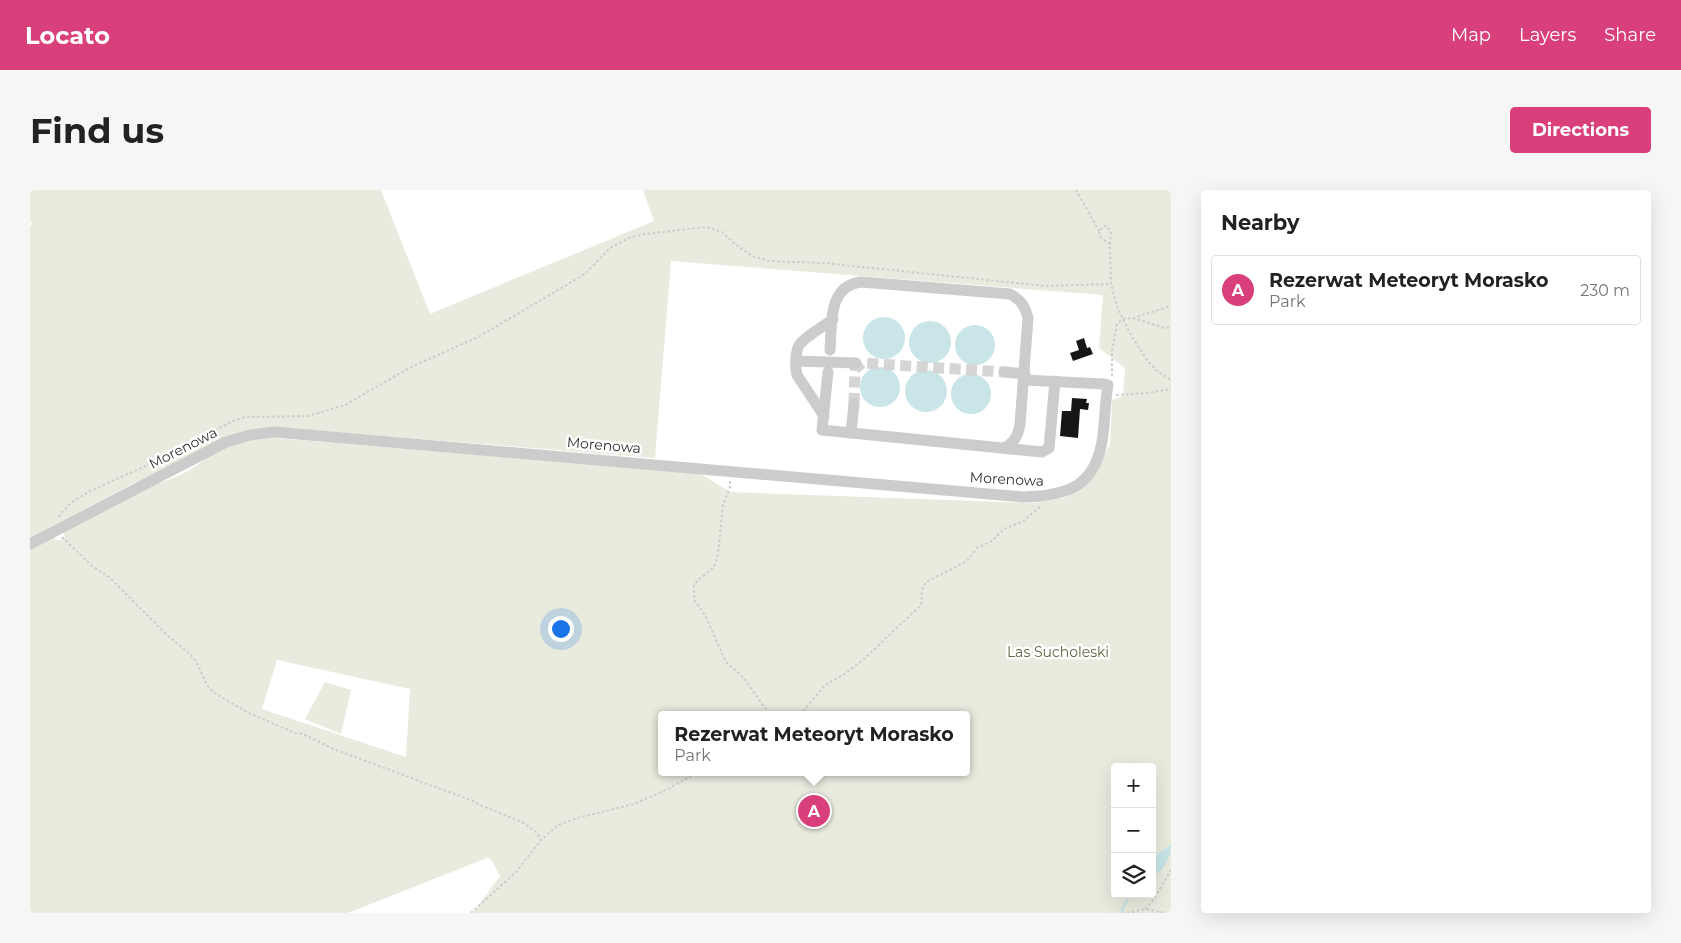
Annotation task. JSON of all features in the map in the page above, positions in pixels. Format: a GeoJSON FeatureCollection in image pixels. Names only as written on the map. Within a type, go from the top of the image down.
{"type":"FeatureCollection","features":[{"type":"Feature","properties":{"kind":"lane"},"geometry":{"type":"LineString","coordinates":[[830,350],[834,303],[845,287],[852,283],[861,282],[1010,294],[1019,299],[1025,308],[1028,318],[1024,377],[1018,436],[1013,443],[1005,448]]}},
{"type":"Feature","properties":{"kind":"lane"},"geometry":{"type":"LineString","coordinates":[[824,416],[797,375],[797,350],[800,344],[833,319]]}},
{"type":"Feature","properties":{"kind":"lane"},"geometry":{"type":"LineString","coordinates":[[796,361],[856,363]]}},
{"type":"Feature","properties":{"kind":"lane"},"geometry":{"type":"LineString","coordinates":[[828,372],[822,430],[1042,452],[1049,448],[1055,381]]}},
{"type":"Feature","properties":{"kind":"lane"},"geometry":{"type":"LineString","coordinates":[[1004,372],[1055,381],[1096,383],[1107,390]]}},
{"type":"Feature","properties":{"kind":"lane","name":"Morenowa"},"geometry":{"type":"LineString","coordinates":[[30,544],[226,442],[250,434],[274,432],[1023,497],[1045,497],[1059,494],[1085,480],[1097,463],[1103,436],[1107,390]]}},
{"type":"Feature","properties":{"kind":"lane"},"geometry":{"type":"LineString","coordinates":[[851,433],[854,404]]}},
{"type":"Feature","properties":{"kind":"path"},"geometry":{"type":"LineString","coordinates":[[1076,190],[1100,231],[1101,238],[1110,244]]}},
{"type":"Feature","properties":{"kind":"path"},"geometry":{"type":"LineString","coordinates":[[1100,231],[1104,226],[1107,226],[1111,233],[1110,284],[1117,307],[1146,359],[1156,370],[1171,380]]}},
{"type":"Feature","properties":{"kind":"path"},"geometry":{"type":"LineString","coordinates":[[541,840],[536,832],[522,822],[457,794],[336,750],[303,734],[295,733],[249,713],[220,697],[207,685],[197,663],[191,655],[166,634],[109,576],[92,566],[64,541],[57,530],[56,523],[62,512],[72,502],[90,491],[158,460],[233,421],[245,417],[308,416],[345,405],[409,368],[480,336],[585,274],[610,248],[629,238],[644,234],[706,227],[722,232],[752,256],[769,261],[833,264],[1044,286],[1110,284]]}},
{"type":"Feature","properties":{"kind":"path"},"geometry":{"type":"LineString","coordinates":[[1171,306],[1133,318],[1123,319],[1117,324],[1112,351],[1112,376],[1107,390],[1134,394],[1171,390]]}},
{"type":"Feature","properties":{"kind":"path"},"geometry":{"type":"LineString","coordinates":[[1133,318],[1165,328],[1171,327]]}},
{"type":"Feature","properties":{"kind":"path"},"geometry":{"type":"LineString","coordinates":[[729,471],[730,487],[723,505],[716,562],[713,568],[697,581],[694,586],[695,601],[705,615],[726,662],[743,676],[767,711]]}},
{"type":"Feature","properties":{"kind":"path"},"geometry":{"type":"LineString","coordinates":[[803,711],[825,685],[846,673],[864,659],[921,605],[922,590],[926,582],[967,561],[976,548],[992,541],[1004,529],[1022,522],[1042,506],[1045,497]]}},
{"type":"Feature","properties":{"kind":"path"},"geometry":{"type":"LineString","coordinates":[[471,913],[516,872],[541,840],[558,825],[577,818],[634,804],[690,776]]}},
{"type":"Feature","properties":{"kind":"path"},"geometry":{"type":"LineString","coordinates":[[1145,909],[1171,870]]}},
{"type":"Feature","properties":{"kind":"path"},"geometry":{"type":"LineString","coordinates":[[1127,913],[1145,909],[1166,913]]}},
{"type":"Feature","properties":{"kind":"green space","name":"Las Sucholeski"},"geometry":{"type":"Polygon","coordinates":[[[30,190],[381,190],[430,314],[654,221],[643,190],[1171,190],[1171,913],[473,913],[500,876],[491,859],[487,858],[348,913],[30,913],[30,549],[53,537],[59,541],[65,537],[63,531],[154,484],[186,472],[222,448],[247,441],[274,438],[699,473],[730,492],[1034,503],[1065,498],[1092,478],[1110,444],[1112,400],[1123,396],[1125,368],[1099,348],[1103,295],[671,261],[655,458],[284,428],[202,450],[124,488],[30,538],[30,226],[32,224],[30,220],[30,190]],[[277,660],[262,709],[406,757],[410,689],[277,660]]]}},
{"type":"Feature","properties":{"kind":"green space"},"geometry":{"type":"Polygon","coordinates":[[[325,682],[351,690],[341,734],[305,719],[325,682]]]}},
{"type":"Feature","properties":{"kind":"water"},"geometry":{"type":"Polygon","coordinates":[[[884,317],[899,323],[905,338],[899,353],[884,359],[869,353],[863,338],[869,323],[884,317]]]}},
{"type":"Feature","properties":{"kind":"water"},"geometry":{"type":"Polygon","coordinates":[[[930,321],[945,327],[951,342],[945,357],[930,363],[915,357],[909,342],[915,327],[930,321]]]}},
{"type":"Feature","properties":{"kind":"water"},"geometry":{"type":"Polygon","coordinates":[[[979,325],[986,328],[992,334],[995,345],[994,353],[986,362],[979,365],[971,365],[964,362],[956,353],[955,341],[958,334],[967,326],[979,325]]]}},
{"type":"Feature","properties":{"kind":"water"},"geometry":{"type":"Polygon","coordinates":[[[884,367],[891,370],[897,376],[900,387],[899,395],[891,404],[884,407],[876,407],[869,404],[861,395],[860,383],[863,376],[872,368],[884,367]]]}},
{"type":"Feature","properties":{"kind":"water"},"geometry":{"type":"Polygon","coordinates":[[[926,370],[941,376],[947,391],[941,406],[926,412],[911,406],[905,391],[911,376],[926,370]]]}},
{"type":"Feature","properties":{"kind":"water"},"geometry":{"type":"Polygon","coordinates":[[[975,374],[982,377],[988,383],[991,394],[990,402],[982,411],[975,414],[967,414],[960,411],[952,402],[951,390],[954,383],[963,375],[975,374]]]}},
{"type":"Feature","properties":{"kind":"water"},"geometry":{"type":"Polygon","coordinates":[[[1171,845],[1166,864],[1156,874],[1156,857],[1161,851],[1171,845]]]}},
{"type":"Feature","properties":{"kind":"building"},"geometry":{"type":"Polygon","coordinates":[[[1084,338],[1087,348],[1090,347],[1093,354],[1073,361],[1070,353],[1079,350],[1076,341],[1084,338]]]}},
{"type":"Feature","properties":{"kind":"building"},"geometry":{"type":"Polygon","coordinates":[[[1072,398],[1087,399],[1086,403],[1089,403],[1088,410],[1080,409],[1078,438],[1060,436],[1062,411],[1071,411],[1072,398]]]}},
{"type":"Feature","properties":{"kind":"waterway"},"geometry":{"type":"LineString","coordinates":[[1123,913],[1122,909],[1129,898]]}},
{"type":"Feature","properties":{"kind":"tunnel"},"geometry":{"type":"LineString","coordinates":[[854,404],[855,369],[862,363],[1004,372]]}},
{"type":"Feature","properties":{"kind":"place","name":"Rezerwat Meteoryt Morasko"},"geometry":{"type":"Point","coordinates":[814,811]}}]}
